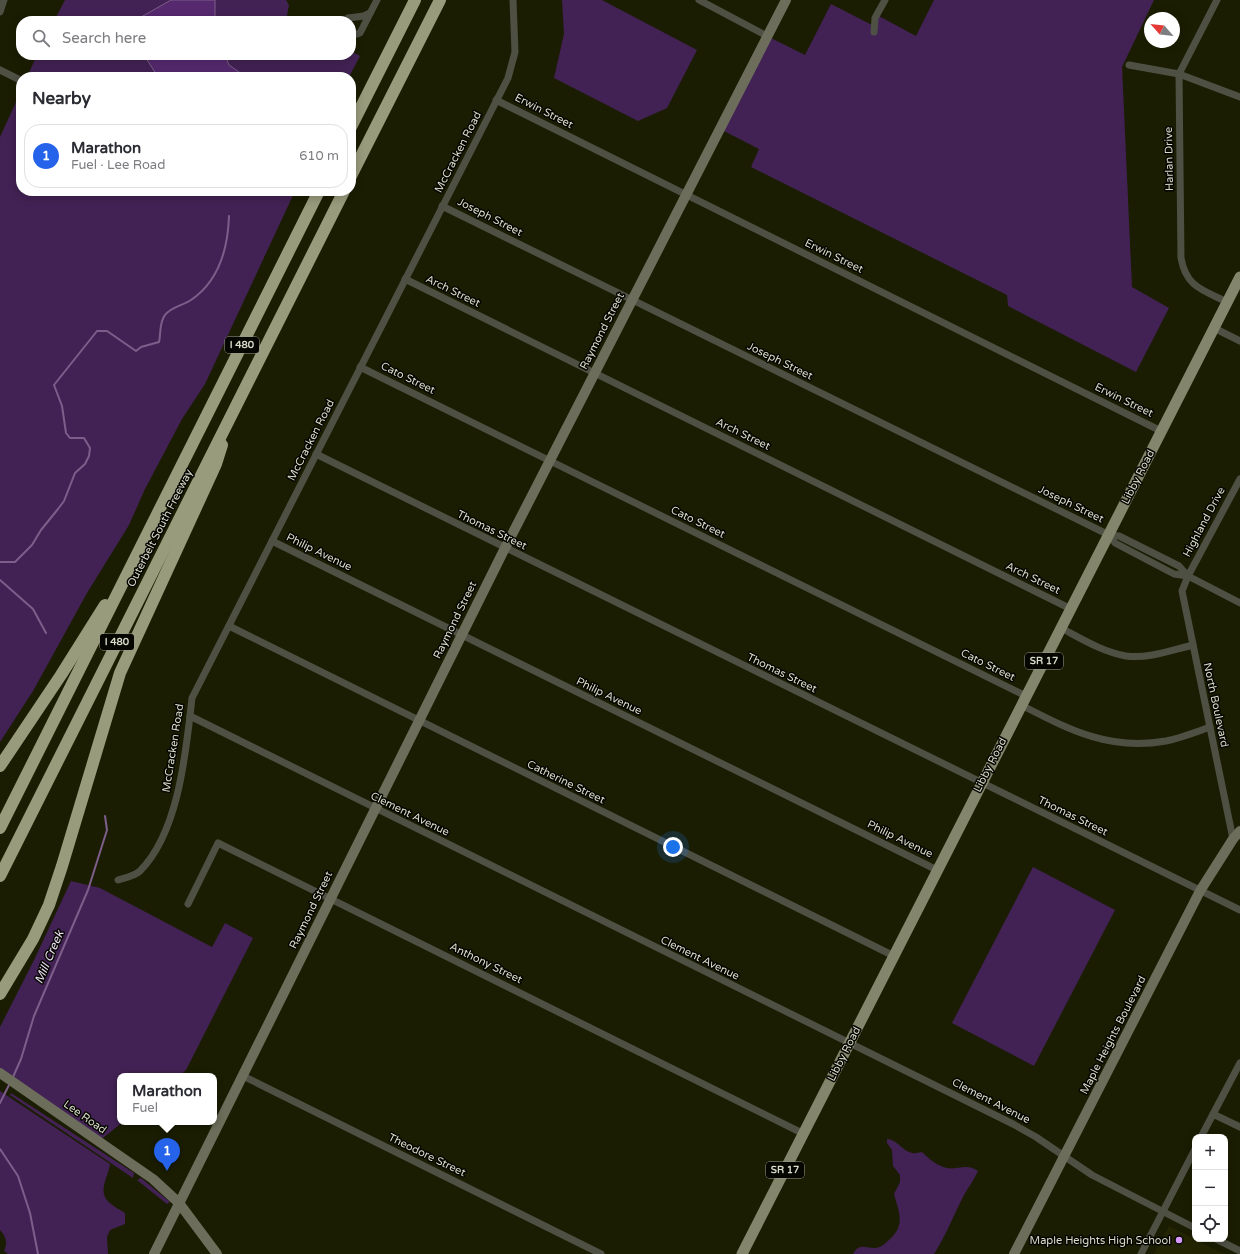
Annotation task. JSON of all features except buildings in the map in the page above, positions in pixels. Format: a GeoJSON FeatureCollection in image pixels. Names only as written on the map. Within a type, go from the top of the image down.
{"type":"FeatureCollection","features":[{"type":"Feature","properties":{"kind":"highway"},"geometry":{"type":"LineString","coordinates":[[356,117],[415,0]]}},
{"type":"Feature","properties":{"kind":"highway"},"geometry":{"type":"LineString","coordinates":[[356,166],[440,0]]}},
{"type":"Feature","properties":{"kind":"highway","name":"Outerbelt South Freeway"},"geometry":{"type":"LineString","coordinates":[[0,828],[316,196]]}},
{"type":"Feature","properties":{"kind":"highway","name":"Outerbelt South Freeway"},"geometry":{"type":"LineString","coordinates":[[0,876],[341,196]]}},
{"type":"Feature","properties":{"kind":"highway"},"geometry":{"type":"LineString","coordinates":[[0,994],[33,939],[49,905],[62,866],[117,679],[140,625],[216,464],[234,408]]}},
{"type":"Feature","properties":{"kind":"highway"},"geometry":{"type":"LineString","coordinates":[[0,766],[54,685],[92,623],[127,573]]}},
{"type":"Feature","properties":{"kind":"main road","name":"Libby Road"},"geometry":{"type":"LineString","coordinates":[[742,1254],[1240,277]]}},
{"type":"Feature","properties":{"kind":"street"},"geometry":{"type":"LineString","coordinates":[[0,12],[4,0]]}},
{"type":"Feature","properties":{"kind":"street"},"geometry":{"type":"LineString","coordinates":[[356,34],[360,33],[378,0]]}},
{"type":"Feature","properties":{"kind":"street","name":"McCracken Road"},"geometry":{"type":"LineString","coordinates":[[118,880],[139,872],[158,846],[167,830],[174,806],[192,698],[508,78],[515,52],[513,0]]}},
{"type":"Feature","properties":{"kind":"street"},"geometry":{"type":"LineString","coordinates":[[699,0],[767,36]]}},
{"type":"Feature","properties":{"kind":"street","name":"Raymond Street"},"geometry":{"type":"LineString","coordinates":[[154,1254],[504,548],[786,0]]}},
{"type":"Feature","properties":{"kind":"street"},"geometry":{"type":"LineString","coordinates":[[874,32],[875,18],[885,0]]}},
{"type":"Feature","properties":{"kind":"street","name":"Harlan Drive"},"geometry":{"type":"LineString","coordinates":[[1217,0],[1179,74],[1181,258],[1184,273],[1192,283],[1227,302]]}},
{"type":"Feature","properties":{"kind":"street"},"geometry":{"type":"LineString","coordinates":[[356,17],[364,16],[370,13]]}},
{"type":"Feature","properties":{"kind":"street"},"geometry":{"type":"LineString","coordinates":[[1129,65],[1179,74],[1240,98]]}},
{"type":"Feature","properties":{"kind":"street"},"geometry":{"type":"LineString","coordinates":[[0,70],[16,78]]}},
{"type":"Feature","properties":{"kind":"street","name":"Erwin Street"},"geometry":{"type":"LineString","coordinates":[[496,100],[1161,431]]}},
{"type":"Feature","properties":{"kind":"street","name":"Joseph Street"},"geometry":{"type":"LineString","coordinates":[[442,206],[1109,535],[1115,544],[1174,574],[1188,576],[1240,603]]}},
{"type":"Feature","properties":{"kind":"street","name":"Arch Street"},"geometry":{"type":"LineString","coordinates":[[405,279],[1071,609]]}},
{"type":"Feature","properties":{"kind":"street"},"geometry":{"type":"LineString","coordinates":[[1214,328],[1240,341]]}},
{"type":"Feature","properties":{"kind":"street","name":"Cato Street"},"geometry":{"type":"LineString","coordinates":[[360,367],[550,461],[1024,701],[1068,729],[1089,737],[1140,744],[1167,740],[1210,727]]}},
{"type":"Feature","properties":{"kind":"street","name":"Thomas Street"},"geometry":{"type":"LineString","coordinates":[[316,454],[981,784],[1240,910]]}},
{"type":"Feature","properties":{"kind":"street","name":"Highland Drive"},"geometry":{"type":"LineString","coordinates":[[1188,576],[1240,479]]}},
{"type":"Feature","properties":{"kind":"street","name":"Philip Avenue"},"geometry":{"type":"LineString","coordinates":[[272,541],[937,870]]}},
{"type":"Feature","properties":{"kind":"street","name":"North Boulevard"},"geometry":{"type":"LineString","coordinates":[[1188,576],[1182,592],[1232,839]]}},
{"type":"Feature","properties":{"kind":"street","name":"Catherine Street"},"geometry":{"type":"LineString","coordinates":[[228,626],[894,956]]}},
{"type":"Feature","properties":{"kind":"street"},"geometry":{"type":"LineString","coordinates":[[1061,628],[1098,647],[1128,656],[1148,655],[1193,645]]}},
{"type":"Feature","properties":{"kind":"street","name":"Clement Avenue"},"geometry":{"type":"LineString","coordinates":[[190,716],[1013,1124],[1092,1175],[1192,1226]]}},
{"type":"Feature","properties":{"kind":"street","name":"Maple Heights Boulevard"},"geometry":{"type":"LineString","coordinates":[[1014,1254],[1200,891],[1232,839],[1240,831]]}},
{"type":"Feature","properties":{"kind":"street","name":"Anthony Street"},"geometry":{"type":"LineString","coordinates":[[188,904],[218,843],[804,1134]]}},
{"type":"Feature","properties":{"kind":"street"},"geometry":{"type":"LineString","coordinates":[[1203,1134],[1240,1063]]}},
{"type":"Feature","properties":{"kind":"street","name":"Lee Road"},"geometry":{"type":"LineString","coordinates":[[0,1073],[153,1179],[179,1203],[217,1254]]}},
{"type":"Feature","properties":{"kind":"street","name":"Theodore Street"},"geometry":{"type":"LineString","coordinates":[[243,1076],[601,1254]]}},
{"type":"Feature","properties":{"kind":"street"},"geometry":{"type":"LineString","coordinates":[[1213,1114],[1240,1127]]}},
{"type":"Feature","properties":{"kind":"street"},"geometry":{"type":"LineString","coordinates":[[1141,1254],[1192,1155]]}},
{"type":"Feature","properties":{"kind":"street"},"geometry":{"type":"LineString","coordinates":[[1222,1242],[1240,1251]]}},
{"type":"Feature","properties":{"kind":"shaded area"},"geometry":{"type":"Polygon","coordinates":[[[65,0],[171,0],[143,16],[57,16],[65,0]]]}},
{"type":"Feature","properties":{"kind":"shaded area"},"geometry":{"type":"Polygon","coordinates":[[[171,0],[215,0],[215,16],[143,16],[171,0]]]}},
{"type":"Feature","properties":{"kind":"shaded area"},"geometry":{"type":"Polygon","coordinates":[[[215,0],[286,0],[289,5],[287,16],[215,16],[215,0]]]}},
{"type":"Feature","properties":{"kind":"shaded area"},"geometry":{"type":"Polygon","coordinates":[[[562,0],[602,0],[697,50],[667,108],[638,121],[554,78],[564,34],[562,0]]]}},
{"type":"Feature","properties":{"kind":"shaded area"},"geometry":{"type":"Polygon","coordinates":[[[934,0],[1154,0],[1148,12],[1144,12],[1144,21],[1122,67],[1132,287],[1169,308],[1136,372],[1008,306],[1007,295],[751,167],[759,149],[720,129],[767,36],[805,55],[831,4],[874,26],[877,15],[916,36],[934,0]]]}},
{"type":"Feature","properties":{"kind":"shaded area"},"geometry":{"type":"Polygon","coordinates":[[[356,54],[360,56],[352,72],[239,72],[229,65],[227,60],[356,60],[356,54]]]}},
{"type":"Feature","properties":{"kind":"shaded area"},"geometry":{"type":"Polygon","coordinates":[[[35,60],[147,60],[155,72],[29,72],[35,60]]]}},
{"type":"Feature","properties":{"kind":"shaded area"},"geometry":{"type":"Polygon","coordinates":[[[147,60],[227,60],[229,65],[239,72],[155,72],[147,60]]]}},
{"type":"Feature","properties":{"kind":"shaded area"},"geometry":{"type":"Polygon","coordinates":[[[16,102],[16,196],[293,196],[205,384],[182,419],[145,489],[129,525],[87,593],[33,691],[0,742],[0,137],[16,102]]]}},
{"type":"Feature","properties":{"kind":"shaded area"},"geometry":{"type":"Polygon","coordinates":[[[1033,867],[1115,910],[1034,1066],[952,1023],[1033,867]]]}},
{"type":"Feature","properties":{"kind":"shaded area"},"geometry":{"type":"Polygon","coordinates":[[[71,881],[100,888],[212,947],[225,923],[253,938],[186,1070],[182,1073],[117,1073],[117,1125],[119,1125],[99,1141],[0,1073],[0,1027],[34,960],[71,881]]]}},
{"type":"Feature","properties":{"kind":"shaded area"},"geometry":{"type":"Polygon","coordinates":[[[0,1091],[110,1164],[104,1185],[104,1195],[111,1204],[125,1213],[125,1224],[110,1230],[107,1237],[108,1254],[8,1254],[4,1251],[6,1240],[0,1230],[0,1091]]]}},
{"type":"Feature","properties":{"kind":"shaded area"},"geometry":{"type":"Polygon","coordinates":[[[11,1093],[134,1173],[133,1178],[10,1095],[11,1093]]]}},
{"type":"Feature","properties":{"kind":"shaded area"},"geometry":{"type":"Polygon","coordinates":[[[887,1139],[894,1141],[908,1152],[922,1152],[940,1166],[947,1168],[970,1167],[978,1171],[934,1254],[853,1254],[858,1248],[861,1247],[880,1247],[898,1229],[900,1218],[894,1194],[900,1182],[900,1175],[893,1166],[892,1150],[887,1143],[887,1139]]]}},
{"type":"Feature","properties":{"kind":"shaded area"},"geometry":{"type":"Polygon","coordinates":[[[141,1178],[170,1202],[167,1204],[137,1180],[141,1178]]]}},
{"type":"Feature","properties":{"kind":"shaded area","name":"Maple Heights High School"},"geometry":{"type":"Polygon","coordinates":[[[1169,1226],[1192,1238],[1192,1242],[1200,1242],[1224,1254],[1154,1254],[1169,1226]]]}},
{"type":"Feature","properties":{"kind":"waterway"},"geometry":{"type":"LineString","coordinates":[[0,562],[15,562],[32,545],[41,530],[64,501],[75,473],[85,464],[89,456],[90,448],[84,438],[70,438],[66,433],[62,406],[54,385],[97,331],[107,331],[136,351],[141,347],[159,342],[161,325],[165,315],[171,310],[188,302],[201,292],[215,273],[227,240],[229,216]]}},
{"type":"Feature","properties":{"kind":"waterway"},"geometry":{"type":"LineString","coordinates":[[0,580],[33,609],[46,633]]}},
{"type":"Feature","properties":{"kind":"waterway","name":"Mill Creek"},"geometry":{"type":"LineString","coordinates":[[13,1077],[21,1059],[34,1016],[88,890],[107,830],[105,816]]}},
{"type":"Feature","properties":{"kind":"waterway","name":"Mill Creek"},"geometry":{"type":"LineString","coordinates":[[0,1103],[10,1083]]}},
{"type":"Feature","properties":{"kind":"waterway","name":"Mill Creek"},"geometry":{"type":"LineString","coordinates":[[0,1149],[18,1176],[30,1213],[38,1254]]}},
{"type":"Feature","properties":{"kind":"place","name":"Marathon"},"geometry":{"type":"Point","coordinates":[167,1171]}},
{"type":"Feature","properties":{"kind":"place","name":"Maple Heights High School"},"geometry":{"type":"Point","coordinates":[1179,1240]}}]}
